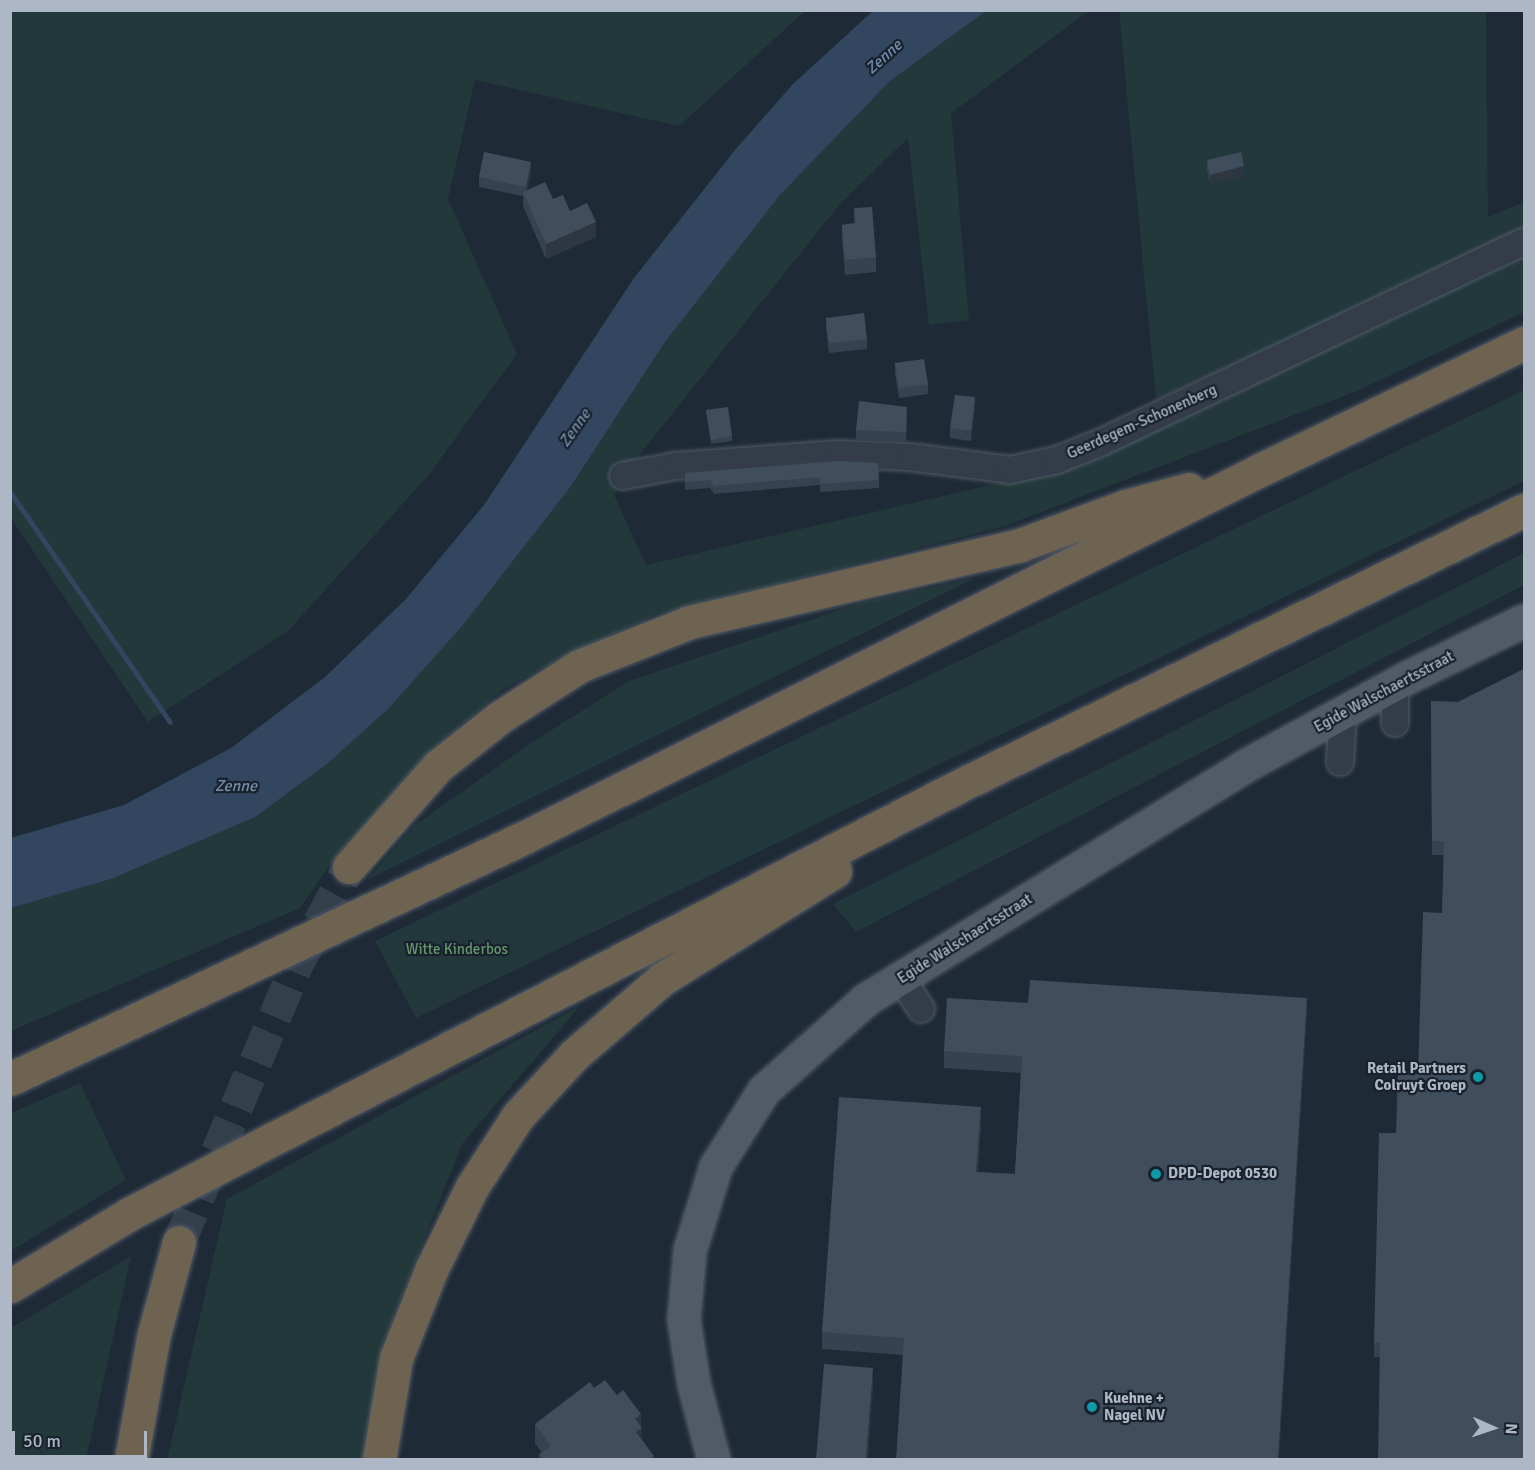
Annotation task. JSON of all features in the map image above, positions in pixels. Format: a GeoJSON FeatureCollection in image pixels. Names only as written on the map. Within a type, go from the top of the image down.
{"type":"FeatureCollection","features":[{"type":"Feature","properties":{"kind":"highway"},"geometry":{"type":"LineString","coordinates":[[10,1079],[523,838],[1260,470],[1524,343]]}},
{"type":"Feature","properties":{"kind":"highway"},"geometry":{"type":"LineString","coordinates":[[349,867],[438,766],[500,717],[579,666],[690,622],[1020,545],[1126,506],[1260,470]]}},
{"type":"Feature","properties":{"kind":"highway"},"geometry":{"type":"LineString","coordinates":[[10,1286],[131,1213],[269,1140],[967,782],[1524,510]]}},
{"type":"Feature","properties":{"kind":"highway"},"geometry":{"type":"LineString","coordinates":[[379,1460],[396,1358],[428,1278],[472,1187],[518,1116],[574,1055],[662,979],[813,886],[967,782]]}},
{"type":"Feature","properties":{"kind":"highway"},"geometry":{"type":"LineString","coordinates":[[131,1460],[154,1334],[179,1242]]}},
{"type":"Feature","properties":{"kind":"main road","name":"Egide Walschaertsstraat"},"geometry":{"type":"LineString","coordinates":[[714,1460],[694,1384],[684,1320],[690,1251],[716,1167],[764,1091],[822,1036],[866,1000],[1244,768],[1395,684],[1524,621]]}},
{"type":"Feature","properties":{"kind":"street","name":"Geerdegem-Schonenberg"},"geometry":{"type":"LineString","coordinates":[[623,476],[675,466],[839,454],[909,457],[1010,470],[1057,460],[1102,442],[1524,242]]}},
{"type":"Feature","properties":{"kind":"street"},"geometry":{"type":"LineString","coordinates":[[1395,684],[1395,723]]}},
{"type":"Feature","properties":{"kind":"street"},"geometry":{"type":"LineString","coordinates":[[1340,762],[1343,713]]}},
{"type":"Feature","properties":{"kind":"street"},"geometry":{"type":"LineString","coordinates":[[902,978],[921,1008]]}},
{"type":"Feature","properties":{"kind":"green space"},"geometry":{"type":"Polygon","coordinates":[[[10,11],[805,11],[679,126],[475,80],[448,199],[517,354],[427,477],[288,631],[148,722],[11,518],[10,11]]]}},
{"type":"Feature","properties":{"kind":"green space"},"geometry":{"type":"Polygon","coordinates":[[[986,11],[1089,11],[951,113],[969,320],[929,325],[908,138],[839,205],[644,449],[614,495],[646,565],[1042,473],[1080,461],[1250,387],[1252,355],[1156,400],[1119,11],[1486,11],[1488,217],[1524,202],[1524,312],[1357,391],[1005,526],[655,615],[580,649],[505,688],[428,754],[339,860],[335,858],[300,908],[11,1031],[11,908],[111,879],[571,486],[665,342],[780,195],[890,81],[986,11]]]}},
{"type":"Feature","properties":{"kind":"green space","name":"Witte Kinderbos"},"geometry":{"type":"Polygon","coordinates":[[[1524,390],[1524,481],[416,1018],[375,941],[1524,390]]]}},
{"type":"Feature","properties":{"kind":"green space"},"geometry":{"type":"Polygon","coordinates":[[[1524,553],[1524,585],[856,932],[833,904],[1524,553]]]}},
{"type":"Feature","properties":{"kind":"green space"},"geometry":{"type":"Polygon","coordinates":[[[975,578],[367,880],[415,825],[528,745],[629,681],[860,603],[975,578]]]}},
{"type":"Feature","properties":{"kind":"green space"},"geometry":{"type":"Polygon","coordinates":[[[580,1006],[462,1144],[380,1351],[371,1459],[167,1460],[227,1199],[580,1006]]]}},
{"type":"Feature","properties":{"kind":"green space"},"geometry":{"type":"Polygon","coordinates":[[[80,1083],[126,1180],[11,1251],[11,1113],[80,1083]]]}},
{"type":"Feature","properties":{"kind":"green space"},"geometry":{"type":"Polygon","coordinates":[[[131,1256],[86,1459],[11,1459],[11,1328],[131,1256]]]}},
{"type":"Feature","properties":{"kind":"water","name":"Zenne"},"geometry":{"type":"Polygon","coordinates":[[[874,10],[986,11],[890,81],[780,195],[665,342],[571,486],[463,625],[388,709],[327,764],[255,817],[111,879],[11,908],[11,838],[124,805],[231,748],[325,677],[406,599],[484,505],[634,278],[735,150],[793,84],[874,10]]]}},
{"type":"Feature","properties":{"kind":"building"},"geometry":{"type":"Polygon","coordinates":[[[484,152],[531,162],[526,187],[479,177],[484,152]]]}},
{"type":"Feature","properties":{"kind":"building"},"geometry":{"type":"Polygon","coordinates":[[[1241,152],[1244,166],[1210,175],[1207,160],[1241,152]]]}},
{"type":"Feature","properties":{"kind":"building"},"geometry":{"type":"Polygon","coordinates":[[[545,182],[553,199],[563,195],[570,211],[587,203],[596,222],[546,244],[523,192],[545,182]]]}},
{"type":"Feature","properties":{"kind":"building"},"geometry":{"type":"Polygon","coordinates":[[[872,207],[876,257],[845,260],[842,225],[856,223],[854,208],[872,207]]]}},
{"type":"Feature","properties":{"kind":"building"},"geometry":{"type":"Polygon","coordinates":[[[864,313],[867,339],[829,343],[826,318],[864,313]]]}},
{"type":"Feature","properties":{"kind":"building"},"geometry":{"type":"Polygon","coordinates":[[[924,359],[928,384],[899,388],[895,363],[924,359]]]}},
{"type":"Feature","properties":{"kind":"building"},"geometry":{"type":"Polygon","coordinates":[[[955,395],[975,397],[971,431],[950,428],[955,395]]]}},
{"type":"Feature","properties":{"kind":"building"},"geometry":{"type":"Polygon","coordinates":[[[859,401],[907,407],[906,432],[856,430],[859,401]]]}},
{"type":"Feature","properties":{"kind":"building"},"geometry":{"type":"Polygon","coordinates":[[[728,407],[732,436],[711,440],[706,410],[728,407]]]}},
{"type":"Feature","properties":{"kind":"building"},"geometry":{"type":"Polygon","coordinates":[[[839,461],[878,463],[879,480],[820,484],[820,477],[714,486],[710,480],[685,482],[685,473],[839,461]]]}},
{"type":"Feature","properties":{"kind":"building","name":"Retail Partners Colruyt Groep"},"geometry":{"type":"Polygon","coordinates":[[[1524,669],[1524,1460],[1378,1460],[1380,1343],[1374,1343],[1379,1133],[1396,1133],[1398,1074],[1418,1074],[1423,912],[1442,913],[1444,841],[1432,841],[1431,701],[1458,702],[1524,669]]]}},
{"type":"Feature","properties":{"kind":"building"},"geometry":{"type":"Polygon","coordinates":[[[1030,980],[1307,998],[1278,1460],[896,1460],[904,1338],[822,1332],[839,1097],[981,1107],[976,1172],[1015,1174],[1022,1056],[944,1051],[947,998],[1028,1003],[1030,980]]]}},
{"type":"Feature","properties":{"kind":"building"},"geometry":{"type":"Polygon","coordinates":[[[824,1364],[873,1368],[866,1460],[816,1460],[824,1364]]]}},
{"type":"Feature","properties":{"kind":"building"},"geometry":{"type":"Polygon","coordinates":[[[605,1380],[617,1395],[623,1390],[641,1414],[635,1419],[642,1428],[636,1432],[654,1456],[649,1460],[543,1460],[539,1454],[551,1446],[535,1424],[590,1382],[594,1388],[605,1380]]]}},
{"type":"Feature","properties":{"kind":"waterway"},"geometry":{"type":"LineString","coordinates":[[10,492],[170,722]]}},
{"type":"Feature","properties":{"kind":"tunnel"},"geometry":{"type":"LineString","coordinates":[[179,1242],[296,966],[349,867]]}},
{"type":"Feature","properties":{"kind":"place","name":"Retail Partners Colruyt Groep"},"geometry":{"type":"Point","coordinates":[1478,1077]}},
{"type":"Feature","properties":{"kind":"place","name":"DPD-Depot 0530"},"geometry":{"type":"Point","coordinates":[1156,1174]}},
{"type":"Feature","properties":{"kind":"place","name":"Kuehne + Nagel NV"},"geometry":{"type":"Point","coordinates":[1092,1407]}}]}
